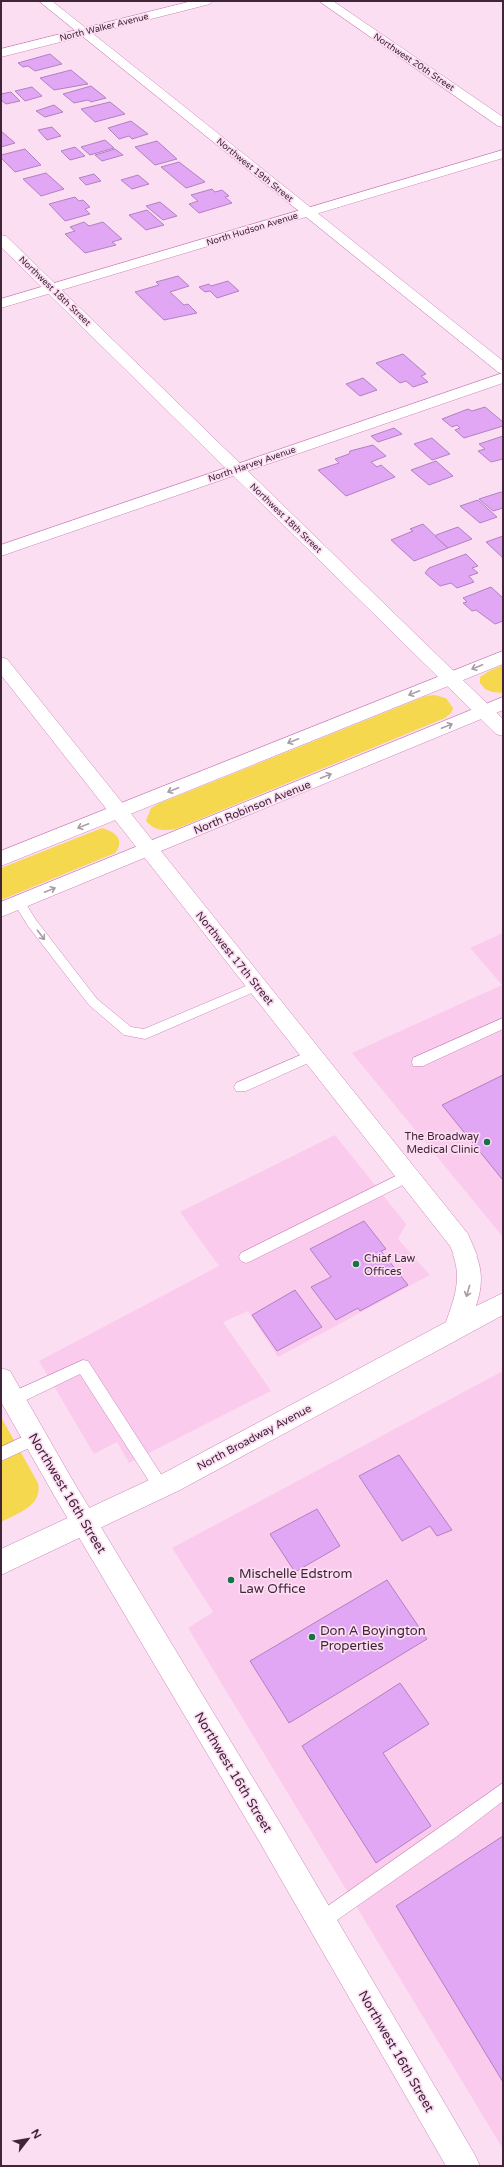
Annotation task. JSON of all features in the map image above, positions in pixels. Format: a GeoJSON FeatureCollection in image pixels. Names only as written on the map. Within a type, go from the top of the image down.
{"type":"FeatureCollection","features":[{"type":"Feature","properties":{"kind":"street","name":"Northwest 19th Street"},"geometry":{"type":"LineString","coordinates":[[45,1],[503,369]]}},
{"type":"Feature","properties":{"kind":"street","name":"North Walker Avenue"},"geometry":{"type":"LineString","coordinates":[[1,54],[206,1]]}},
{"type":"Feature","properties":{"kind":"street","name":"Northwest 20th Street"},"geometry":{"type":"LineString","coordinates":[[325,1],[503,123]]}},
{"type":"Feature","properties":{"kind":"street","name":"North Hudson Avenue"},"geometry":{"type":"LineString","coordinates":[[1,304],[503,154]]}},
{"type":"Feature","properties":{"kind":"street","name":"Northwest 18th Street"},"geometry":{"type":"LineString","coordinates":[[1,239],[503,730]]}},
{"type":"Feature","properties":{"kind":"street","name":"North Harvey Avenue"},"geometry":{"type":"LineString","coordinates":[[1,551],[503,378]]}},
{"type":"Feature","properties":{"kind":"street"},"geometry":{"type":"LineString","coordinates":[[1,859],[503,657]]}},
{"type":"Feature","properties":{"kind":"street","name":"Northwest 17th Street"},"geometry":{"type":"LineString","coordinates":[[1,663],[460,1240],[471,1271],[470,1285],[456,1328]]}},
{"type":"Feature","properties":{"kind":"street","name":"North Robinson Avenue"},"geometry":{"type":"LineString","coordinates":[[10,906],[503,703]]}},
{"type":"Feature","properties":{"kind":"street","name":"North Broadway Avenue"},"geometry":{"type":"LineString","coordinates":[[1,1562],[161,1487],[503,1303]]}},
{"type":"Feature","properties":{"kind":"street","name":"Northwest 16th Street"},"geometry":{"type":"LineString","coordinates":[[7,1389],[464,2166]]}},
{"type":"Feature","properties":{"kind":"lane"},"geometry":{"type":"LineString","coordinates":[[10,906],[32,923],[93,1002],[128,1032],[145,1034],[257,986]]}},
{"type":"Feature","properties":{"kind":"lane"},"geometry":{"type":"LineString","coordinates":[[418,1062],[503,1023]]}},
{"type":"Feature","properties":{"kind":"lane"},"geometry":{"type":"LineString","coordinates":[[241,1087],[312,1055]]}},
{"type":"Feature","properties":{"kind":"lane"},"geometry":{"type":"LineString","coordinates":[[246,1257],[408,1176]]}},
{"type":"Feature","properties":{"kind":"lane"},"geometry":{"type":"LineString","coordinates":[[7,1389],[83,1366],[161,1487]]}},
{"type":"Feature","properties":{"kind":"lane"},"geometry":{"type":"LineString","coordinates":[[1,1454],[35,1438]]}},
{"type":"Feature","properties":{"kind":"lane"},"geometry":{"type":"LineString","coordinates":[[321,1921],[450,1831],[503,1791]]}},
{"type":"Feature","properties":{"kind":"shaded area"},"geometry":{"type":"Polygon","coordinates":[[[503,665],[503,693],[492,692],[485,689],[480,683],[480,677],[503,665]]]}},
{"type":"Feature","properties":{"kind":"shaded area"},"geometry":{"type":"Polygon","coordinates":[[[434,695],[446,698],[453,708],[451,713],[445,718],[176,829],[160,830],[153,827],[146,821],[151,808],[160,803],[426,696],[434,695]]]}},
{"type":"Feature","properties":{"kind":"shaded area"},"geometry":{"type":"Polygon","coordinates":[[[102,828],[118,837],[119,844],[115,853],[1,900],[1,868],[102,828]]]}},
{"type":"Feature","properties":{"kind":"shaded area"},"geometry":{"type":"Polygon","coordinates":[[[503,933],[503,1237],[352,1053],[502,985],[470,948],[503,933]]]}},
{"type":"Feature","properties":{"kind":"shaded area"},"geometry":{"type":"Polygon","coordinates":[[[335,1135],[406,1224],[398,1239],[430,1275],[278,1357],[248,1311],[223,1322],[271,1391],[129,1463],[117,1442],[94,1454],[39,1361],[219,1266],[180,1212],[335,1135]]]}},
{"type":"Feature","properties":{"kind":"shaded area"},"geometry":{"type":"Polygon","coordinates":[[[503,1371],[503,2149],[188,1628],[213,1612],[172,1548],[503,1371]]]}},
{"type":"Feature","properties":{"kind":"shaded area"},"geometry":{"type":"Polygon","coordinates":[[[1,1417],[38,1483],[39,1491],[37,1498],[28,1508],[1,1522],[1,1417]]]}},
{"type":"Feature","properties":{"kind":"building"},"geometry":{"type":"Polygon","coordinates":[[[50,54],[62,64],[35,71],[28,66],[23,67],[18,63],[50,54]]]}},
{"type":"Feature","properties":{"kind":"building"},"geometry":{"type":"Polygon","coordinates":[[[71,70],[88,84],[54,90],[40,78],[71,70]]]}},
{"type":"Feature","properties":{"kind":"building"},"geometry":{"type":"Polygon","coordinates":[[[91,86],[106,98],[91,102],[88,100],[74,103],[63,94],[91,86]]]}},
{"type":"Feature","properties":{"kind":"building"},"geometry":{"type":"Polygon","coordinates":[[[32,87],[42,96],[25,101],[15,91],[32,87]]]}},
{"type":"Feature","properties":{"kind":"building"},"geometry":{"type":"Polygon","coordinates":[[[11,92],[20,101],[6,104],[1,100],[1,94],[11,92]]]}},
{"type":"Feature","properties":{"kind":"building"},"geometry":{"type":"Polygon","coordinates":[[[110,102],[125,114],[95,122],[81,109],[110,102]]]}},
{"type":"Feature","properties":{"kind":"building"},"geometry":{"type":"Polygon","coordinates":[[[54,105],[63,112],[45,117],[36,111],[54,105]]]}},
{"type":"Feature","properties":{"kind":"building"},"geometry":{"type":"Polygon","coordinates":[[[131,121],[148,134],[132,139],[129,136],[119,139],[108,128],[131,121]]]}},
{"type":"Feature","properties":{"kind":"building"},"geometry":{"type":"Polygon","coordinates":[[[52,127],[61,136],[47,140],[38,130],[52,127]]]}},
{"type":"Feature","properties":{"kind":"building"},"geometry":{"type":"Polygon","coordinates":[[[1,131],[15,143],[1,147],[1,131]]]}},
{"type":"Feature","properties":{"kind":"building"},"geometry":{"type":"Polygon","coordinates":[[[105,140],[114,148],[90,155],[81,147],[105,140]]]}},
{"type":"Feature","properties":{"kind":"building"},"geometry":{"type":"Polygon","coordinates":[[[157,141],[177,159],[155,165],[135,147],[157,141]]]}},
{"type":"Feature","properties":{"kind":"building"},"geometry":{"type":"Polygon","coordinates":[[[75,147],[85,156],[70,160],[61,151],[75,147]]]}},
{"type":"Feature","properties":{"kind":"building"},"geometry":{"type":"Polygon","coordinates":[[[25,149],[41,165],[15,172],[1,158],[1,155],[25,149]]]}},
{"type":"Feature","properties":{"kind":"building"},"geometry":{"type":"Polygon","coordinates":[[[115,149],[123,155],[102,161],[95,155],[115,149]]]}},
{"type":"Feature","properties":{"kind":"building"},"geometry":{"type":"Polygon","coordinates":[[[179,162],[205,182],[186,188],[161,167],[179,162]]]}},
{"type":"Feature","properties":{"kind":"building"},"geometry":{"type":"Polygon","coordinates":[[[46,173],[64,189],[41,196],[23,179],[46,173]]]}},
{"type":"Feature","properties":{"kind":"building"},"geometry":{"type":"Polygon","coordinates":[[[94,174],[101,181],[86,185],[79,178],[94,174]]]}},
{"type":"Feature","properties":{"kind":"building"},"geometry":{"type":"Polygon","coordinates":[[[138,175],[149,184],[132,189],[121,180],[138,175]]]}},
{"type":"Feature","properties":{"kind":"building"},"geometry":{"type":"Polygon","coordinates":[[[212,189],[215,192],[222,190],[229,196],[225,197],[232,203],[199,213],[189,204],[198,201],[191,195],[212,189]]]}},
{"type":"Feature","properties":{"kind":"building"},"geometry":{"type":"Polygon","coordinates":[[[75,197],[79,201],[83,200],[90,207],[85,209],[90,214],[65,221],[49,204],[75,197]]]}},
{"type":"Feature","properties":{"kind":"building"},"geometry":{"type":"Polygon","coordinates":[[[160,202],[177,216],[163,220],[146,206],[160,202]]]}},
{"type":"Feature","properties":{"kind":"building"},"geometry":{"type":"Polygon","coordinates":[[[147,210],[164,225],[146,230],[129,215],[147,210]]]}},
{"type":"Feature","properties":{"kind":"building"},"geometry":{"type":"Polygon","coordinates":[[[84,222],[89,226],[103,222],[122,239],[112,242],[116,245],[85,253],[65,234],[75,231],[70,227],[84,222]]]}},
{"type":"Feature","properties":{"kind":"building"},"geometry":{"type":"Polygon","coordinates":[[[178,276],[189,286],[170,292],[184,305],[188,304],[197,313],[164,320],[135,292],[159,285],[156,282],[178,276]]]}},
{"type":"Feature","properties":{"kind":"building"},"geometry":{"type":"Polygon","coordinates":[[[228,281],[239,291],[217,298],[210,291],[205,292],[199,287],[209,284],[211,286],[228,281]]]}},
{"type":"Feature","properties":{"kind":"building"},"geometry":{"type":"Polygon","coordinates":[[[403,354],[426,374],[421,376],[428,382],[413,387],[406,381],[400,383],[376,363],[403,354]]]}},
{"type":"Feature","properties":{"kind":"building"},"geometry":{"type":"Polygon","coordinates":[[[363,378],[377,390],[360,396],[346,384],[363,378]]]}},
{"type":"Feature","properties":{"kind":"building"},"geometry":{"type":"Polygon","coordinates":[[[485,407],[503,422],[503,426],[464,438],[455,430],[460,428],[457,425],[452,427],[442,419],[468,409],[472,411],[485,407]]]}},
{"type":"Feature","properties":{"kind":"building"},"geometry":{"type":"Polygon","coordinates":[[[394,428],[402,434],[378,442],[371,436],[394,428]]]}},
{"type":"Feature","properties":{"kind":"building"},"geometry":{"type":"Polygon","coordinates":[[[503,436],[503,459],[491,462],[478,451],[485,449],[479,444],[503,436]]]}},
{"type":"Feature","properties":{"kind":"building"},"geometry":{"type":"Polygon","coordinates":[[[432,438],[450,454],[432,460],[414,444],[432,438]]]}},
{"type":"Feature","properties":{"kind":"building"},"geometry":{"type":"Polygon","coordinates":[[[373,445],[386,456],[371,462],[377,467],[381,465],[395,477],[346,496],[318,470],[339,463],[335,459],[349,454],[350,451],[373,445]]]}},
{"type":"Feature","properties":{"kind":"building"},"geometry":{"type":"Polygon","coordinates":[[[436,461],[453,476],[429,485],[411,470],[436,461]]]}},
{"type":"Feature","properties":{"kind":"building"},"geometry":{"type":"Polygon","coordinates":[[[501,492],[503,493],[503,508],[493,511],[479,499],[501,492]]]}},
{"type":"Feature","properties":{"kind":"building"},"geometry":{"type":"Polygon","coordinates":[[[478,500],[497,517],[480,523],[460,506],[478,500]]]}},
{"type":"Feature","properties":{"kind":"building"},"geometry":{"type":"Polygon","coordinates":[[[423,524],[448,548],[414,561],[391,540],[413,531],[410,529],[423,524]]]}},
{"type":"Feature","properties":{"kind":"building"},"geometry":{"type":"Polygon","coordinates":[[[458,527],[472,539],[448,548],[436,537],[436,535],[458,527]]]}},
{"type":"Feature","properties":{"kind":"building"},"geometry":{"type":"Polygon","coordinates":[[[503,536],[503,558],[486,542],[503,536]]]}},
{"type":"Feature","properties":{"kind":"building"},"geometry":{"type":"Polygon","coordinates":[[[466,554],[478,566],[472,568],[478,573],[469,576],[474,582],[457,588],[451,583],[440,586],[425,573],[429,568],[466,554]]]}},
{"type":"Feature","properties":{"kind":"building"},"geometry":{"type":"Polygon","coordinates":[[[491,587],[503,598],[503,621],[495,624],[476,610],[472,611],[463,603],[467,602],[463,598],[491,587]]]}},
{"type":"Feature","properties":{"kind":"building","name":"The Broadway Medical Clinic"},"geometry":{"type":"Polygon","coordinates":[[[503,1075],[503,1179],[502,1179],[442,1105],[503,1075]]]}},
{"type":"Feature","properties":{"kind":"building","name":"Chiaf Law Offices"},"geometry":{"type":"Polygon","coordinates":[[[364,1221],[386,1249],[381,1251],[408,1285],[360,1311],[358,1308],[336,1320],[311,1287],[331,1277],[310,1249],[364,1221]]]}},
{"type":"Feature","properties":{"kind":"building"},"geometry":{"type":"Polygon","coordinates":[[[295,1290],[322,1327],[277,1351],[252,1315],[295,1290]]]}},
{"type":"Feature","properties":{"kind":"building"},"geometry":{"type":"Polygon","coordinates":[[[399,1455],[452,1530],[437,1536],[430,1526],[402,1541],[359,1476],[399,1455]]]}},
{"type":"Feature","properties":{"kind":"building"},"geometry":{"type":"Polygon","coordinates":[[[317,1509],[340,1546],[295,1572],[270,1534],[317,1509]]]}},
{"type":"Feature","properties":{"kind":"building"},"geometry":{"type":"Polygon","coordinates":[[[387,1580],[427,1639],[289,1723],[250,1661],[387,1580]]]}},
{"type":"Feature","properties":{"kind":"building"},"geometry":{"type":"Polygon","coordinates":[[[400,1683],[429,1724],[383,1753],[431,1826],[376,1863],[302,1746],[400,1683]]]}},
{"type":"Feature","properties":{"kind":"building"},"geometry":{"type":"Polygon","coordinates":[[[503,1836],[503,2082],[396,1906],[503,1836]]]}},
{"type":"Feature","properties":{"kind":"place","name":"The Broadway Medical Clinic"},"geometry":{"type":"Point","coordinates":[487,1142]}},
{"type":"Feature","properties":{"kind":"place","name":"Chiaf Law Offices"},"geometry":{"type":"Point","coordinates":[356,1264]}},
{"type":"Feature","properties":{"kind":"place","name":"Mischelle Edstrom Law Office"},"geometry":{"type":"Point","coordinates":[231,1580]}},
{"type":"Feature","properties":{"kind":"place","name":"Don A Boyington Properties"},"geometry":{"type":"Point","coordinates":[312,1637]}}]}
